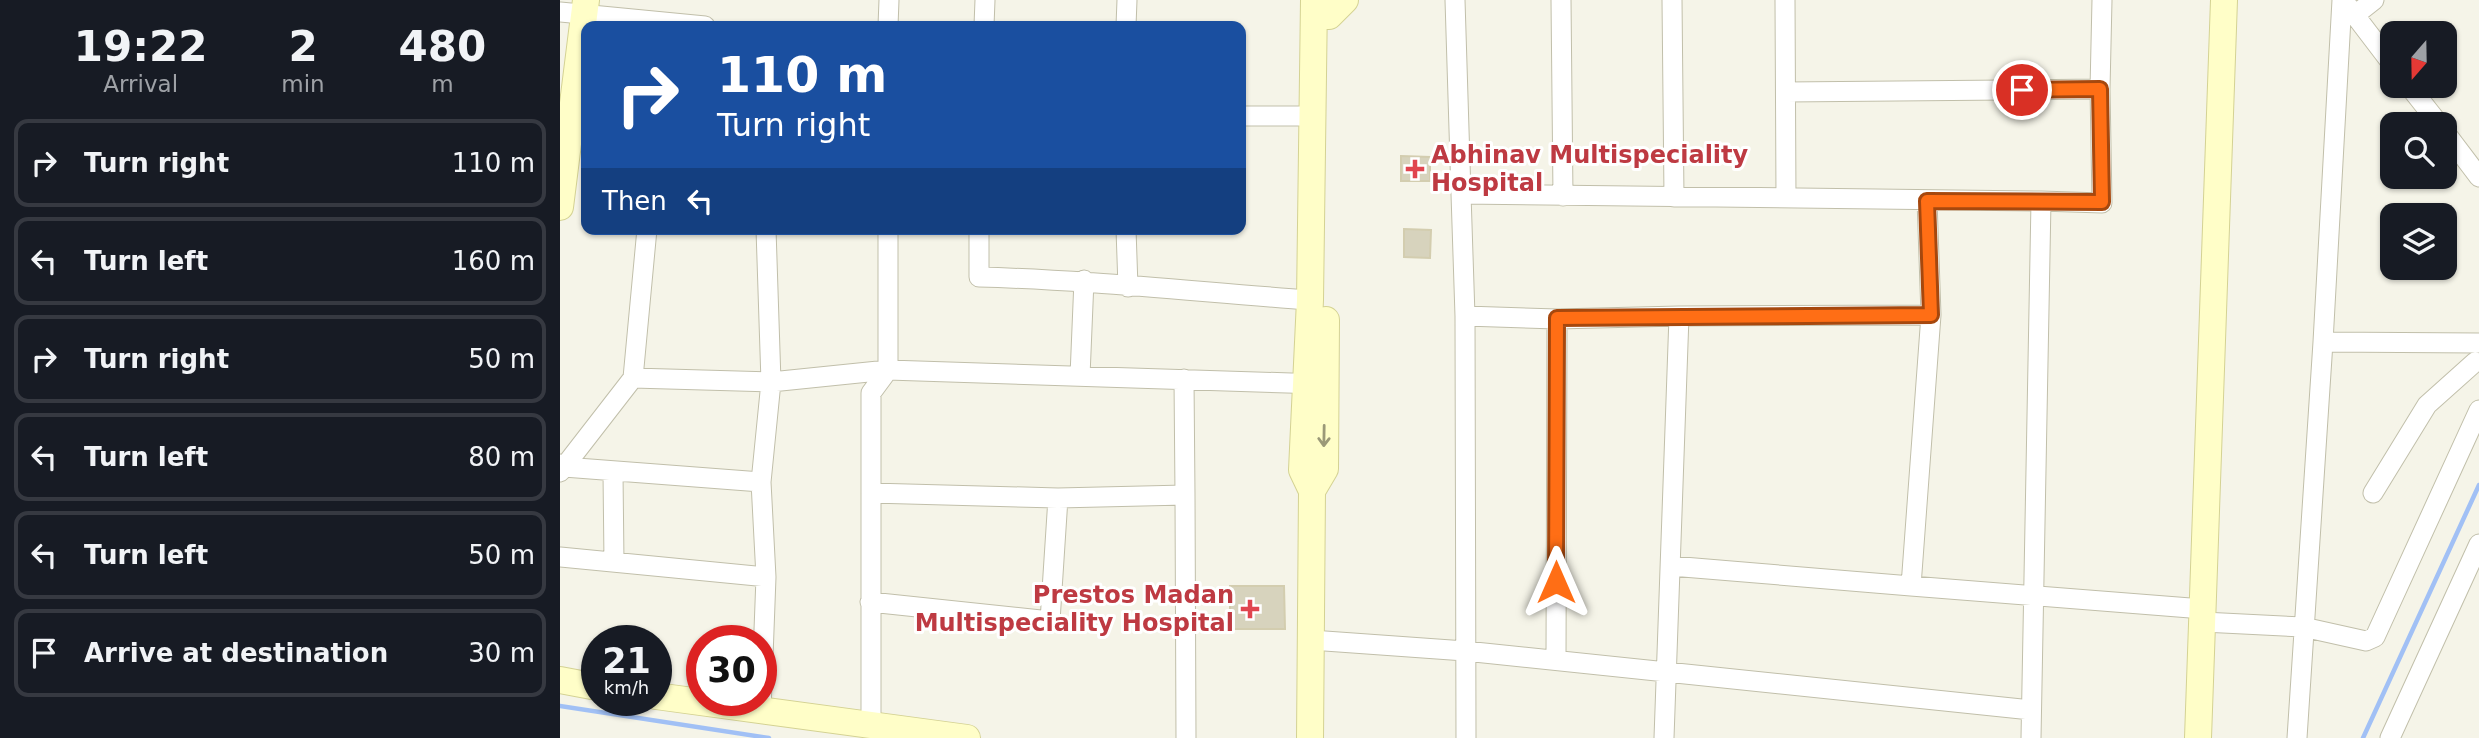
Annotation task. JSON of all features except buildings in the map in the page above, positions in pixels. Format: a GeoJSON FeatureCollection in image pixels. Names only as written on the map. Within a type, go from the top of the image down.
{"type":"FeatureCollection","features":[{"type":"Feature","properties":{"kind":"street"},"geometry":{"type":"LineString","coordinates":[[888,21],[889,0]]}},
{"type":"Feature","properties":{"kind":"street"},"geometry":{"type":"LineString","coordinates":[[984,21],[985,0]]}},
{"type":"Feature","properties":{"kind":"street"},"geometry":{"type":"LineString","coordinates":[[1126,21],[1127,0]]}},
{"type":"Feature","properties":{"kind":"street"},"geometry":{"type":"LineString","coordinates":[[1455,0],[1465,316],[1465,738]]}},
{"type":"Feature","properties":{"kind":"street"},"geometry":{"type":"LineString","coordinates":[[1561,0],[1563,195]]}},
{"type":"Feature","properties":{"kind":"street"},"geometry":{"type":"LineString","coordinates":[[1672,0],[1674,197]]}},
{"type":"Feature","properties":{"kind":"street"},"geometry":{"type":"LineString","coordinates":[[1785,0],[1786,198]]}},
{"type":"Feature","properties":{"kind":"street"},"geometry":{"type":"LineString","coordinates":[[1461,194],[2102,202],[2102,0]]}},
{"type":"Feature","properties":{"kind":"street"},"geometry":{"type":"LineString","coordinates":[[2198,738],[2224,0]]}},
{"type":"Feature","properties":{"kind":"street"},"geometry":{"type":"LineString","coordinates":[[2347,5],[2374,0]]}},
{"type":"Feature","properties":{"kind":"street"},"geometry":{"type":"LineString","coordinates":[[1316,384],[1310,300],[1314,116],[1322,5]]}},
{"type":"Feature","properties":{"kind":"street"},"geometry":{"type":"LineString","coordinates":[[1310,738],[1312,491],[1302,470],[1316,384],[1324,228],[1322,5]]}},
{"type":"Feature","properties":{"kind":"street"},"geometry":{"type":"LineString","coordinates":[[2347,5],[2380,48]]}},
{"type":"Feature","properties":{"kind":"street"},"geometry":{"type":"LineString","coordinates":[[2297,738],[2347,5]]}},
{"type":"Feature","properties":{"kind":"street"},"geometry":{"type":"LineString","coordinates":[[560,207],[577,9],[667,21]]}},
{"type":"Feature","properties":{"kind":"street"},"geometry":{"type":"LineString","coordinates":[[1786,92],[2100,89]]}},
{"type":"Feature","properties":{"kind":"street"},"geometry":{"type":"LineString","coordinates":[[2418,98],[2430,112]]}},
{"type":"Feature","properties":{"kind":"street"},"geometry":{"type":"LineString","coordinates":[[1246,116],[1314,116]]}},
{"type":"Feature","properties":{"kind":"street"},"geometry":{"type":"LineString","coordinates":[[2457,148],[2479,177]]}},
{"type":"Feature","properties":{"kind":"street"},"geometry":{"type":"LineString","coordinates":[[1911,586],[1931,315],[1927,201]]}},
{"type":"Feature","properties":{"kind":"street"},"geometry":{"type":"LineString","coordinates":[[2031,738],[2041,201]]}},
{"type":"Feature","properties":{"kind":"street"},"geometry":{"type":"LineString","coordinates":[[561,468],[633,378],[646,235]]}},
{"type":"Feature","properties":{"kind":"street"},"geometry":{"type":"LineString","coordinates":[[764,625],[766,577],[761,482],[771,382],[766,235]]}},
{"type":"Feature","properties":{"kind":"street"},"geometry":{"type":"LineString","coordinates":[[871,723],[872,393],[888,370],[888,235]]}},
{"type":"Feature","properties":{"kind":"street"},"geometry":{"type":"LineString","coordinates":[[979,235],[979,277],[1084,280],[1128,287],[1310,300]]}},
{"type":"Feature","properties":{"kind":"street"},"geometry":{"type":"LineString","coordinates":[[1126,235],[1128,287]]}},
{"type":"Feature","properties":{"kind":"street"},"geometry":{"type":"LineString","coordinates":[[1080,376],[1084,280]]}},
{"type":"Feature","properties":{"kind":"street"},"geometry":{"type":"LineString","coordinates":[[1465,316],[1557,318],[1931,315]]}},
{"type":"Feature","properties":{"kind":"street"},"geometry":{"type":"LineString","coordinates":[[1664,738],[1679,316]]}},
{"type":"Feature","properties":{"kind":"street"},"geometry":{"type":"LineString","coordinates":[[1556,660],[1557,318]]}},
{"type":"Feature","properties":{"kind":"street"},"geometry":{"type":"LineString","coordinates":[[2323,342],[2478,354]]}},
{"type":"Feature","properties":{"kind":"street"},"geometry":{"type":"LineString","coordinates":[[2373,493],[2427,405],[2478,354]]}},
{"type":"Feature","properties":{"kind":"street"},"geometry":{"type":"LineString","coordinates":[[633,378],[771,382],[888,370],[1316,384]]}},
{"type":"Feature","properties":{"kind":"street"},"geometry":{"type":"LineString","coordinates":[[1184,379],[1186,738]]}},
{"type":"Feature","properties":{"kind":"street"},"geometry":{"type":"LineString","coordinates":[[1671,566],[2034,596],[2303,627],[2366,641],[2375,637],[2479,410]]}},
{"type":"Feature","properties":{"kind":"street"},"geometry":{"type":"LineString","coordinates":[[561,468],[761,482]]}},
{"type":"Feature","properties":{"kind":"street"},"geometry":{"type":"LineString","coordinates":[[613,473],[614,562]]}},
{"type":"Feature","properties":{"kind":"street"},"geometry":{"type":"LineString","coordinates":[[871,493],[1058,498],[1185,495]]}},
{"type":"Feature","properties":{"kind":"street"},"geometry":{"type":"LineString","coordinates":[[870,602],[1050,621],[1058,498]]}},
{"type":"Feature","properties":{"kind":"street"},"geometry":{"type":"LineString","coordinates":[[2390,738],[2479,544]]}},
{"type":"Feature","properties":{"kind":"street"},"geometry":{"type":"LineString","coordinates":[[560,557],[766,577]]}},
{"type":"Feature","properties":{"kind":"street"},"geometry":{"type":"LineString","coordinates":[[1311,640],[1465,651],[2031,710]]}},
{"type":"Feature","properties":{"kind":"street"},"geometry":{"type":"LineString","coordinates":[[560,680],[581,684]]}},
{"type":"Feature","properties":{"kind":"street"},"geometry":{"type":"LineString","coordinates":[[777,712],[967,738]]}},
{"type":"Feature","properties":{"kind":"waterway"},"geometry":{"type":"LineString","coordinates":[[2363,738],[2479,485]]}},
{"type":"Feature","properties":{"kind":"waterway"},"geometry":{"type":"LineString","coordinates":[[560,706],[769,738]]}},
{"type":"Feature","properties":{"kind":"place","name":"Abhinav Multispeciality Hospital"},"geometry":{"type":"Point","coordinates":[1415,169]}},
{"type":"Feature","properties":{"kind":"place","name":"Prestos Madan Multispeciality Hospital"},"geometry":{"type":"Point","coordinates":[1250,609]}},
{"type":"Feature","properties":{"kind":"route"},"geometry":{"type":"LineString","coordinates":[[1556,582],[1557,318],[1931,315],[1927,201],[2102,202],[2100,89],[2022,90]]}}]}
